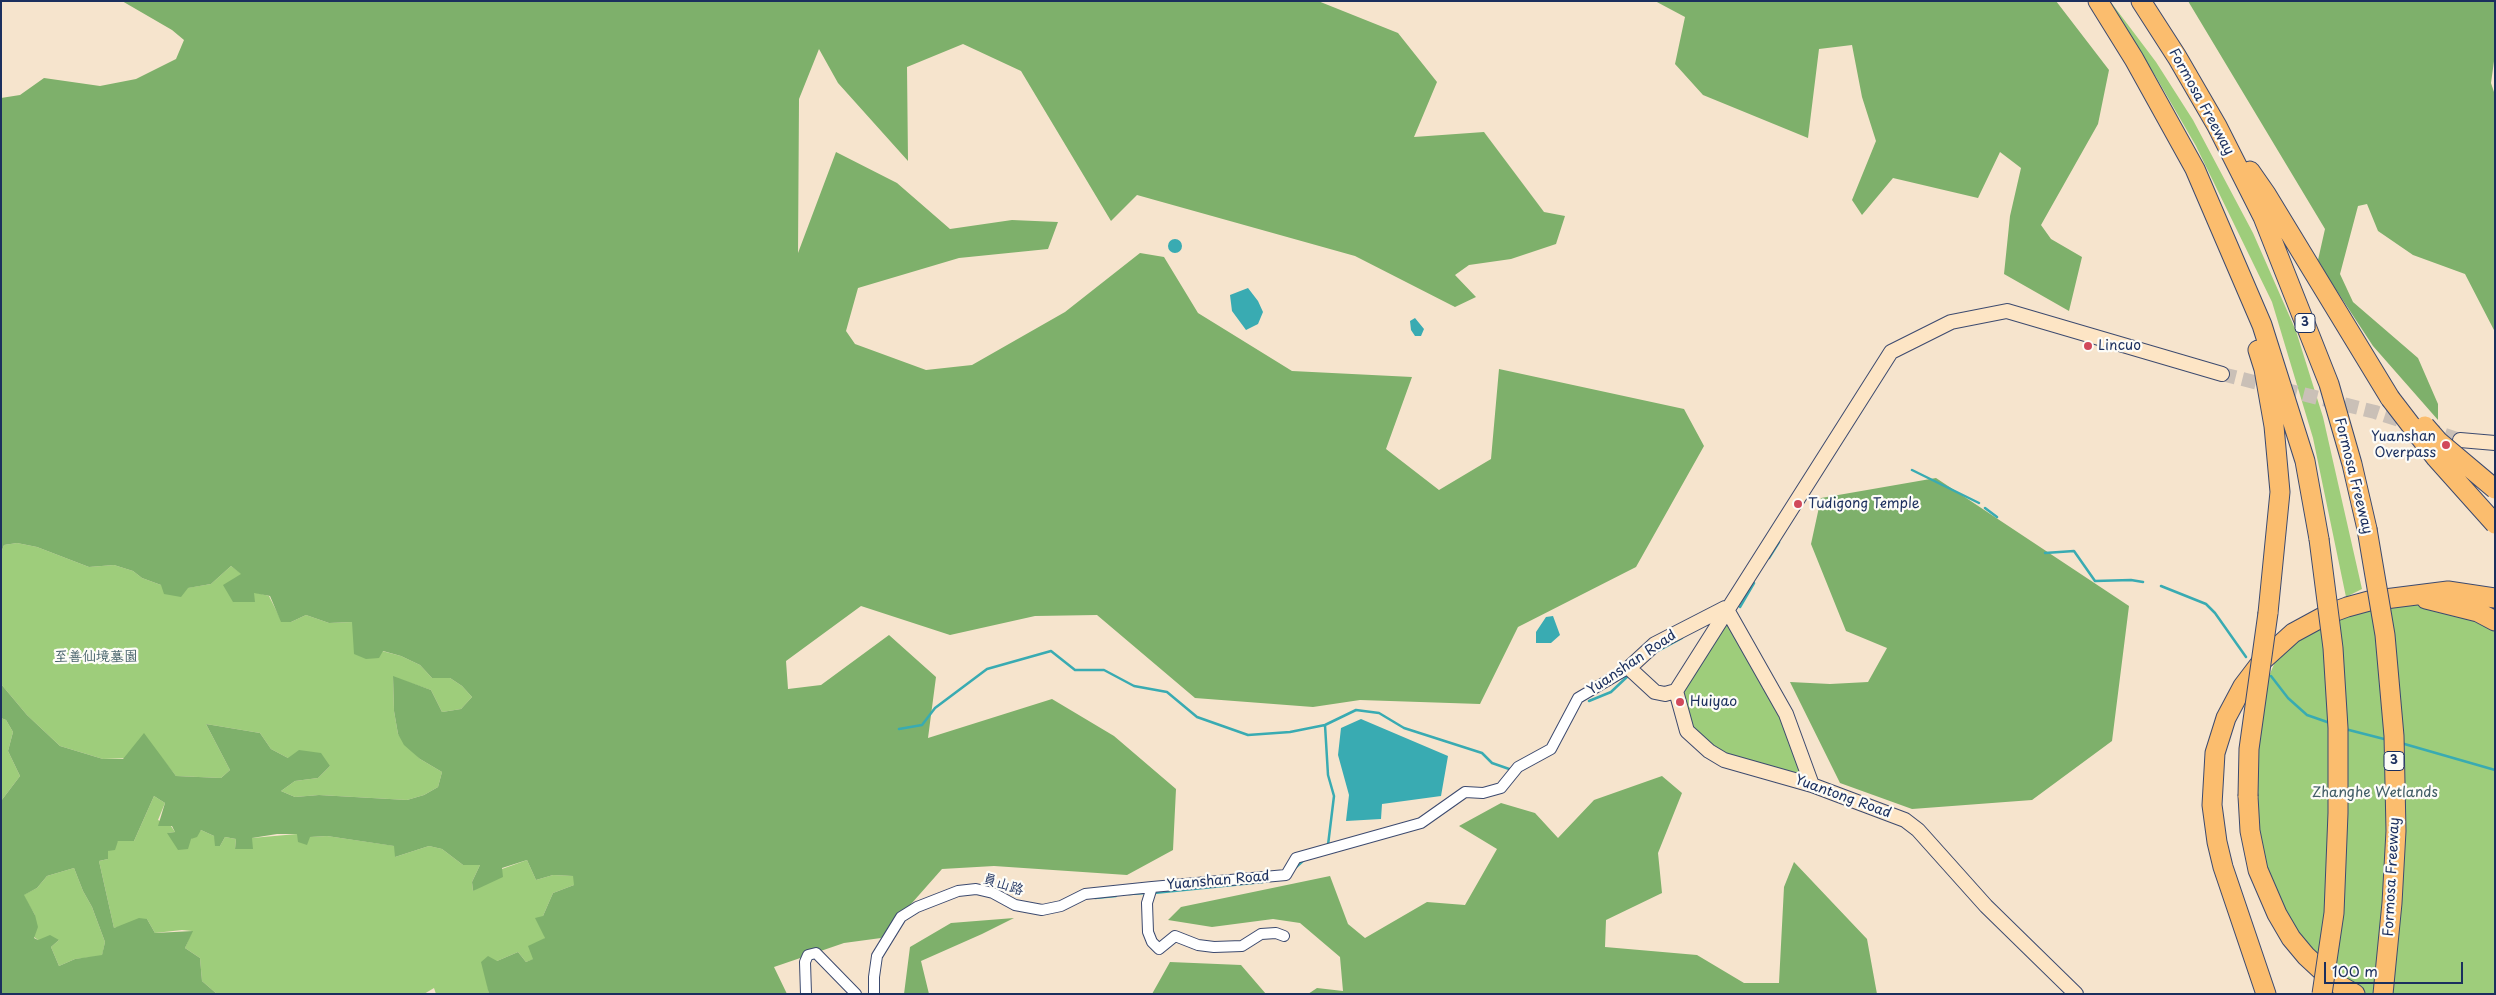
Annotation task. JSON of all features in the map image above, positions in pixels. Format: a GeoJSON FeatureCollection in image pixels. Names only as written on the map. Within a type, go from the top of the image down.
{"type":"FeatureCollection","features":[{"type":"Feature","properties":{"kind":"highway"},"geometry":{"type":"LineString","coordinates":[[2098,1],[2134,59],[2195,170],[2262,325],[2305,461],[2319,539],[2333,648],[2338,738],[2338,813],[2334,913],[2322,994]]}},
{"type":"Feature","properties":{"kind":"highway","name":"Formosa Freeway"},"geometry":{"type":"LineString","coordinates":[[2141,1],[2177,57],[2216,126],[2263,217],[2329,384],[2352,464],[2385,635],[2394,736],[2396,830],[2392,903],[2383,994]]}},
{"type":"Feature","properties":{"kind":"highway"},"geometry":{"type":"LineString","coordinates":[[2216,126],[2266,194],[2359,348],[2436,458],[2495,524]]}},
{"type":"Feature","properties":{"kind":"highway"},"geometry":{"type":"LineString","coordinates":[[2195,170],[2264,370],[2274,426],[2280,492],[2268,614],[2249,749],[2248,796],[2250,832],[2258,870],[2277,914],[2306,956],[2334,982],[2355,994]]}},
{"type":"Feature","properties":{"kind":"highway"},"geometry":{"type":"LineString","coordinates":[[2393,395],[2438,441],[2495,489]]}},
{"type":"Feature","properties":{"kind":"highway"},"geometry":{"type":"LineString","coordinates":[[2266,994],[2217,842],[2212,805],[2215,753],[2226,718],[2243,686],[2262,661],[2293,633],[2328,614],[2369,601],[2448,591],[2495,598]]}},
{"type":"Feature","properties":{"kind":"highway"},"geometry":{"type":"LineString","coordinates":[[2403,596],[2442,602],[2478,612],[2495,620]]}},
{"type":"Feature","properties":{"kind":"street","name":"Yuanshan Road"},"geometry":{"type":"LineString","coordinates":[[1284,936],[1261,934],[1242,946],[1214,947],[1198,945],[1175,936],[1159,949],[1152,942],[1148,932],[1147,903],[1152,887],[1286,875],[1296,858],[1421,823],[1465,792],[1483,793],[1501,788],[1518,767],[1551,749],[1578,698],[1632,671],[1656,644],[1726,608],[1891,352],[1950,322],[2007,311],[2222,374]]}},
{"type":"Feature","properties":{"kind":"street"},"geometry":{"type":"LineString","coordinates":[[2460,440],[2495,443]]}},
{"type":"Feature","properties":{"kind":"street"},"geometry":{"type":"LineString","coordinates":[[1632,671],[1655,692],[1677,696],[1726,608]]}},
{"type":"Feature","properties":{"kind":"street"},"geometry":{"type":"LineString","coordinates":[[1726,608],[1786,714],[1812,785]]}},
{"type":"Feature","properties":{"kind":"street","name":"Yuantong Road"},"geometry":{"type":"LineString","coordinates":[[1677,696],[1688,731],[1709,751],[1724,760],[1812,785],[1905,820],[1918,830],[1986,906],[2076,994]]}},
{"type":"Feature","properties":{"kind":"street","name":"員山路"},"geometry":{"type":"LineString","coordinates":[[874,994],[877,956],[900,918],[917,907],[942,897],[958,891],[976,889],[993,893],[1015,905],[1042,910],[1061,906],[1085,894],[1152,887]]}},
{"type":"Feature","properties":{"kind":"street"},"geometry":{"type":"LineString","coordinates":[[806,994],[805,962],[808,955],[816,952],[856,994]]}},
{"type":"Feature","properties":{"kind":"green space"},"geometry":{"type":"Polygon","coordinates":[[[122,1],[1318,1],[1398,33],[1437,82],[1414,137],[1484,132],[1544,212],[1565,216],[1556,244],[1511,259],[1469,265],[1455,275],[1476,297],[1455,307],[1355,256],[1137,195],[1111,221],[1021,71],[963,44],[907,67],[908,161],[838,83],[819,49],[799,99],[798,253],[836,152],[897,183],[950,229],[1012,220],[1058,222],[1048,249],[959,258],[858,288],[846,331],[855,344],[926,370],[972,365],[1065,312],[1140,253],[1164,257],[1198,313],[1292,371],[1412,377],[1386,449],[1439,490],[1491,459],[1499,369],[1684,409],[1704,446],[1636,567],[1518,627],[1480,704],[1360,700],[1313,707],[1195,698],[1097,615],[1035,616],[950,635],[861,606],[786,661],[788,689],[821,685],[889,635],[936,677],[928,738],[1052,699],[1114,736],[1176,789],[1173,850],[1127,875],[994,866],[942,869],[881,938],[844,943],[774,967],[787,994],[489,994],[481,962],[488,956],[497,961],[518,952],[526,962],[533,959],[528,946],[545,938],[535,918],[543,916],[553,893],[574,885],[573,876],[553,875],[536,880],[527,860],[502,868],[503,877],[473,891],[472,882],[480,865],[463,865],[442,849],[429,846],[395,857],[394,846],[327,836],[310,837],[307,845],[298,842],[297,834],[277,834],[252,838],[253,849],[235,849],[236,839],[225,837],[220,846],[215,846],[214,836],[201,830],[197,837],[191,839],[188,849],[178,850],[167,833],[175,832],[172,826],[158,826],[165,803],[154,796],[134,841],[118,841],[115,850],[108,851],[108,859],[99,861],[114,928],[139,918],[147,919],[155,933],[193,931],[185,948],[200,958],[202,981],[217,994],[1,994],[1,801],[20,776],[8,751],[13,732],[6,720],[1,718],[1,684],[27,715],[60,746],[103,759],[123,759],[144,733],[176,776],[221,778],[230,770],[206,724],[260,733],[271,749],[288,758],[299,750],[321,753],[330,766],[318,778],[295,781],[281,791],[295,797],[319,795],[407,800],[424,795],[438,787],[442,772],[420,759],[404,745],[398,734],[394,711],[393,676],[431,690],[442,712],[461,709],[472,697],[462,686],[450,678],[432,678],[420,665],[401,656],[383,651],[379,658],[366,659],[354,654],[352,622],[329,623],[306,615],[291,622],[281,622],[270,596],[254,593],[255,602],[233,602],[223,585],[241,574],[231,566],[211,584],[188,588],[181,597],[164,594],[161,585],[142,578],[133,571],[114,565],[89,567],[37,547],[17,543],[4,545],[1,553],[1,98],[20,95],[44,78],[100,86],[136,79],[176,59],[184,40],[172,30],[122,1]],[[74,868],[47,876],[37,888],[24,895],[35,915],[38,927],[34,938],[38,940],[50,935],[59,940],[51,947],[59,966],[75,959],[102,955],[105,942],[92,907],[74,868]]]}},
{"type":"Feature","properties":{"kind":"green space"},"geometry":{"type":"Polygon","coordinates":[[[1655,1],[2056,1],[2109,70],[2098,124],[2041,225],[2051,239],[2082,257],[2069,311],[2004,274],[2010,216],[2021,168],[2000,152],[1978,198],[1893,178],[1862,215],[1852,200],[1876,141],[1862,97],[1852,45],[1819,49],[1808,138],[1703,95],[1675,64],[1685,17],[1655,1]]]}},
{"type":"Feature","properties":{"kind":"green space"},"geometry":{"type":"Polygon","coordinates":[[[2107,1],[2110,1],[2156,62],[2193,120],[2253,233],[2296,331],[2323,417],[2362,589],[2346,597],[2313,438],[2272,302],[2196,146],[2156,77],[2107,1]]]}},
{"type":"Feature","properties":{"kind":"green space"},"geometry":{"type":"Polygon","coordinates":[[[2188,1],[2495,1],[2495,54],[2491,83],[2495,95],[2495,332],[2465,274],[2413,255],[2378,231],[2367,204],[2358,206],[2340,274],[2353,302],[2418,358],[2438,404],[2438,420],[2373,346],[2329,279],[2318,260],[2325,229],[2188,1]]]}},
{"type":"Feature","properties":{"kind":"green space"},"geometry":{"type":"Polygon","coordinates":[[[1936,478],[2129,606],[2112,741],[2032,800],[1912,809],[1840,783],[1790,682],[1830,684],[1868,682],[1887,648],[1846,631],[1811,544],[1821,498],[1936,478]]]}},
{"type":"Feature","properties":{"kind":"green space","name":"至善仙境墓園"},"geometry":{"type":"Polygon","coordinates":[[[17,543],[37,547],[89,567],[114,565],[133,571],[142,578],[161,585],[187,588],[211,584],[231,566],[242,574],[254,592],[269,596],[282,622],[291,622],[306,615],[329,623],[352,622],[382,651],[401,656],[420,665],[432,678],[450,678],[462,686],[472,697],[461,709],[442,712],[431,690],[393,677],[394,711],[398,734],[420,759],[442,772],[438,787],[424,795],[407,800],[319,795],[295,797],[281,791],[295,781],[318,778],[330,766],[288,758],[271,749],[260,733],[206,724],[230,770],[221,778],[176,776],[161,757],[103,759],[60,746],[27,715],[1,684],[1,553],[4,545],[17,543]]]}},
{"type":"Feature","properties":{"kind":"green space","name":"Zhanghe Wetlands"},"geometry":{"type":"Polygon","coordinates":[[[2420,603],[2450,609],[2495,627],[2495,994],[2365,994],[2342,981],[2321,965],[2286,920],[2259,854],[2255,772],[2266,683],[2275,662],[2290,644],[2349,613],[2420,603]]]}},
{"type":"Feature","properties":{"kind":"green space"},"geometry":{"type":"Polygon","coordinates":[[[1727,620],[1780,716],[1802,774],[1726,755],[1697,733],[1675,704],[1727,620]]]}},
{"type":"Feature","properties":{"kind":"green space"},"geometry":{"type":"Polygon","coordinates":[[[1,718],[6,720],[13,732],[8,751],[20,776],[1,801],[1,718]]]}},
{"type":"Feature","properties":{"kind":"green space"},"geometry":{"type":"Polygon","coordinates":[[[1662,776],[1682,793],[1658,853],[1662,893],[1606,920],[1605,947],[1697,955],[1744,983],[1779,983],[1784,887],[1794,862],[1867,939],[1877,994],[1308,994],[1317,988],[1343,991],[1340,957],[1300,923],[1273,919],[1212,927],[1168,920],[1181,907],[1330,876],[1348,924],[1365,938],[1427,902],[1465,905],[1497,849],[1459,826],[1501,803],[1535,813],[1558,838],[1594,800],[1662,776]]]}},
{"type":"Feature","properties":{"kind":"green space"},"geometry":{"type":"Polygon","coordinates":[[[154,796],[165,803],[158,820],[171,826],[175,832],[168,833],[191,839],[201,830],[214,836],[220,846],[225,837],[236,839],[235,849],[252,849],[252,838],[297,834],[310,837],[327,836],[395,846],[395,857],[429,846],[442,849],[463,865],[480,865],[472,882],[473,891],[502,869],[527,860],[536,880],[553,875],[574,876],[574,885],[553,893],[543,916],[545,938],[534,959],[526,962],[518,952],[497,961],[487,982],[489,994],[436,994],[434,988],[424,994],[217,994],[202,981],[200,958],[185,948],[192,931],[182,930],[155,933],[147,919],[114,928],[99,861],[108,859],[108,851],[118,841],[134,841],[154,796]]]}},
{"type":"Feature","properties":{"kind":"green space"},"geometry":{"type":"Polygon","coordinates":[[[74,868],[92,907],[105,942],[102,956],[75,959],[59,966],[51,947],[59,940],[38,940],[34,937],[35,915],[23,895],[37,888],[47,876],[74,868]]]}},
{"type":"Feature","properties":{"kind":"green space"},"geometry":{"type":"Polygon","coordinates":[[[1014,918],[921,961],[929,994],[904,994],[910,947],[951,923],[1014,918]]]}},
{"type":"Feature","properties":{"kind":"green space"},"geometry":{"type":"Polygon","coordinates":[[[1170,962],[1241,965],[1266,994],[1152,994],[1170,962]]]}},
{"type":"Feature","properties":{"kind":"water"},"geometry":{"type":"Polygon","coordinates":[[[1172,239],[1178,239],[1182,246],[1178,253],[1172,253],[1168,249],[1168,243],[1172,239]]]}},
{"type":"Feature","properties":{"kind":"water"},"geometry":{"type":"Polygon","coordinates":[[[1248,288],[1258,301],[1263,312],[1258,324],[1246,330],[1232,311],[1230,295],[1248,288]]]}},
{"type":"Feature","properties":{"kind":"water"},"geometry":{"type":"Polygon","coordinates":[[[1415,318],[1424,329],[1421,336],[1415,336],[1411,330],[1410,321],[1415,318]]]}},
{"type":"Feature","properties":{"kind":"water"},"geometry":{"type":"Polygon","coordinates":[[[1553,616],[1560,635],[1551,643],[1536,643],[1536,632],[1546,617],[1553,616]]]}},
{"type":"Feature","properties":{"kind":"water"},"geometry":{"type":"Polygon","coordinates":[[[1361,719],[1448,756],[1441,796],[1382,804],[1381,819],[1346,821],[1349,795],[1338,755],[1341,728],[1361,719]]]}},
{"type":"Feature","properties":{"kind":"waterway"},"geometry":{"type":"LineString","coordinates":[[1912,470],[1979,503]]}},
{"type":"Feature","properties":{"kind":"waterway"},"geometry":{"type":"LineString","coordinates":[[1985,508],[1997,517]]}},
{"type":"Feature","properties":{"kind":"waterway"},"geometry":{"type":"LineString","coordinates":[[1769,558],[1779,542]]}},
{"type":"Feature","properties":{"kind":"waterway"},"geometry":{"type":"LineString","coordinates":[[2045,553],[2074,551],[2095,581],[2131,580],[2143,582]]}},
{"type":"Feature","properties":{"kind":"waterway"},"geometry":{"type":"LineString","coordinates":[[1740,607],[1754,583]]}},
{"type":"Feature","properties":{"kind":"waterway"},"geometry":{"type":"LineString","coordinates":[[2161,586],[2206,604],[2215,613],[2246,657]]}},
{"type":"Feature","properties":{"kind":"waterway"},"geometry":{"type":"LineString","coordinates":[[1656,652],[1682,638]]}},
{"type":"Feature","properties":{"kind":"waterway"},"geometry":{"type":"LineString","coordinates":[[899,729],[922,725],[935,708],[987,669],[1051,651],[1075,670],[1104,670],[1134,686],[1167,692],[1197,717],[1248,735],[1290,732],[1325,725],[1356,710],[1379,713],[1404,728],[1482,753],[1492,763],[1512,770]]}},
{"type":"Feature","properties":{"kind":"waterway"},"geometry":{"type":"LineString","coordinates":[[1589,701],[1611,692],[1629,675]]}},
{"type":"Feature","properties":{"kind":"waterway"},"geometry":{"type":"LineString","coordinates":[[2271,676],[2288,698],[2307,715],[2330,723]]}},
{"type":"Feature","properties":{"kind":"waterway"},"geometry":{"type":"LineString","coordinates":[[1325,725],[1328,775],[1334,796],[1328,845]]}},
{"type":"Feature","properties":{"kind":"waterway"},"geometry":{"type":"LineString","coordinates":[[2345,729],[2388,740]]}},
{"type":"Feature","properties":{"kind":"waterway"},"geometry":{"type":"LineString","coordinates":[[2401,743],[2495,770]]}},
{"type":"Feature","properties":{"kind":"waterway"},"geometry":{"type":"LineString","coordinates":[[1295,868],[1304,860]]}},
{"type":"Feature","properties":{"kind":"waterway"},"geometry":{"type":"LineString","coordinates":[[1154,893],[1263,882]]}},
{"type":"Feature","properties":{"kind":"waterway"},"geometry":{"type":"LineString","coordinates":[[1129,894],[1146,893]]}},
{"type":"Feature","properties":{"kind":"waterway"},"geometry":{"type":"LineString","coordinates":[[1095,898],[1116,896]]}},
{"type":"Feature","properties":{"kind":"tunnel"},"geometry":{"type":"LineString","coordinates":[[2222,374],[2375,412],[2460,440]]}},
{"type":"Feature","properties":{"kind":"place","name":"Lincuo"},"geometry":{"type":"Point","coordinates":[2088,346]}},
{"type":"Feature","properties":{"kind":"place","name":"Yuanshan Overpass"},"geometry":{"type":"Point","coordinates":[2446,445]}},
{"type":"Feature","properties":{"kind":"place","name":"Tudigong Temple"},"geometry":{"type":"Point","coordinates":[1798,504]}},
{"type":"Feature","properties":{"kind":"place","name":"Huiyao"},"geometry":{"type":"Point","coordinates":[1680,702]}}]}
